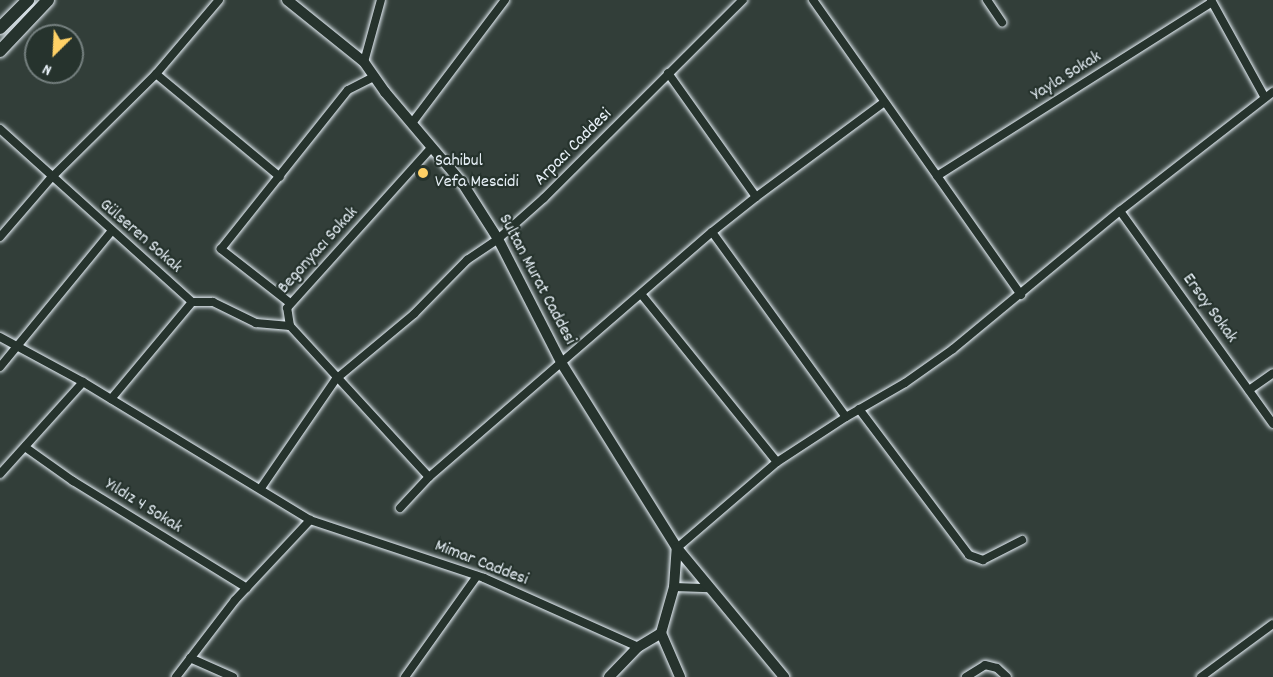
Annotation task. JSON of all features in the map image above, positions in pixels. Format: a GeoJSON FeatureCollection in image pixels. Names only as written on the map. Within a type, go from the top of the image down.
{"type":"FeatureCollection","features":[{"type":"Feature","properties":{"kind":"main road"},"geometry":{"type":"LineString","coordinates":[[0,28],[28,0]]}},
{"type":"Feature","properties":{"kind":"main road"},"geometry":{"type":"LineString","coordinates":[[0,51],[48,0]]}},
{"type":"Feature","properties":{"kind":"main road","name":"Sultan Murat Caddesi"},"geometry":{"type":"LineString","coordinates":[[287,0],[363,62],[431,148],[463,184],[498,239],[562,364],[677,548],[712,588]]}},
{"type":"Feature","properties":{"kind":"main road"},"geometry":{"type":"LineString","coordinates":[[677,548],[674,587],[661,633],[680,677]]}},
{"type":"Feature","properties":{"kind":"main road"},"geometry":{"type":"LineString","coordinates":[[712,588],[784,677]]}},
{"type":"Feature","properties":{"kind":"main road"},"geometry":{"type":"LineString","coordinates":[[609,677],[638,647],[661,633]]}},
{"type":"Feature","properties":{"kind":"street"},"geometry":{"type":"LineString","coordinates":[[0,237],[51,178],[156,74],[219,0]]}},
{"type":"Feature","properties":{"kind":"street"},"geometry":{"type":"LineString","coordinates":[[363,62],[381,0]]}},
{"type":"Feature","properties":{"kind":"street"},"geometry":{"type":"LineString","coordinates":[[412,123],[505,0]]}},
{"type":"Feature","properties":{"kind":"street","name":"Arpacı Caddesi"},"geometry":{"type":"LineString","coordinates":[[261,488],[336,379],[414,314],[466,260],[498,239],[544,198],[743,0]]}},
{"type":"Feature","properties":{"kind":"street"},"geometry":{"type":"LineString","coordinates":[[813,0],[883,103],[1021,295]]}},
{"type":"Feature","properties":{"kind":"street"},"geometry":{"type":"LineString","coordinates":[[987,0],[1002,22]]}},
{"type":"Feature","properties":{"kind":"street"},"geometry":{"type":"LineString","coordinates":[[1212,1],[1264,96]]}},
{"type":"Feature","properties":{"kind":"street","name":"Yayla Sokak"},"geometry":{"type":"LineString","coordinates":[[937,176],[1212,1]]}},
{"type":"Feature","properties":{"kind":"street"},"geometry":{"type":"LineString","coordinates":[[156,74],[280,177]]}},
{"type":"Feature","properties":{"kind":"street"},"geometry":{"type":"LineString","coordinates":[[668,74],[756,197]]}},
{"type":"Feature","properties":{"kind":"street"},"geometry":{"type":"LineString","coordinates":[[290,303],[221,249],[348,90],[374,76]]}},
{"type":"Feature","properties":{"kind":"street"},"geometry":{"type":"LineString","coordinates":[[677,548],[777,462],[846,417],[905,383],[1021,295],[1120,211],[1264,96],[1273,92]]}},
{"type":"Feature","properties":{"kind":"street"},"geometry":{"type":"LineString","coordinates":[[400,508],[429,477],[712,232],[883,103]]}},
{"type":"Feature","properties":{"kind":"street","name":"Gülseren Sokak"},"geometry":{"type":"LineString","coordinates":[[0,129],[51,178],[192,302]]}},
{"type":"Feature","properties":{"kind":"street","name":"Begonyacı Sokak"},"geometry":{"type":"LineString","coordinates":[[290,326],[287,308],[290,303],[431,148]]}},
{"type":"Feature","properties":{"kind":"street","name":"Ersoy Sokak"},"geometry":{"type":"LineString","coordinates":[[1120,211],[1273,424]]}},
{"type":"Feature","properties":{"kind":"street"},"geometry":{"type":"LineString","coordinates":[[0,368],[111,232]]}},
{"type":"Feature","properties":{"kind":"street"},"geometry":{"type":"LineString","coordinates":[[712,232],[846,417]]}},
{"type":"Feature","properties":{"kind":"street"},"geometry":{"type":"LineString","coordinates":[[641,294],[777,462]]}},
{"type":"Feature","properties":{"kind":"street"},"geometry":{"type":"LineString","coordinates":[[111,399],[192,302],[213,302],[256,323],[290,326],[336,379],[381,422],[429,477]]}},
{"type":"Feature","properties":{"kind":"street"},"geometry":{"type":"LineString","coordinates":[[0,337],[83,382],[261,488]]}},
{"type":"Feature","properties":{"kind":"street"},"geometry":{"type":"LineString","coordinates":[[1249,390],[1273,373]]}},
{"type":"Feature","properties":{"kind":"street"},"geometry":{"type":"LineString","coordinates":[[0,474],[83,382]]}},
{"type":"Feature","properties":{"kind":"street"},"geometry":{"type":"LineString","coordinates":[[859,409],[969,555],[983,560],[1022,540]]}},
{"type":"Feature","properties":{"kind":"street","name":"Yıldız 4 Sokak"},"geometry":{"type":"LineString","coordinates":[[26,447],[74,481],[247,588]]}},
{"type":"Feature","properties":{"kind":"street","name":"Mimar Caddesi"},"geometry":{"type":"LineString","coordinates":[[261,488],[310,520],[477,576],[638,647]]}},
{"type":"Feature","properties":{"kind":"street"},"geometry":{"type":"LineString","coordinates":[[176,677],[247,588],[310,520]]}},
{"type":"Feature","properties":{"kind":"street"},"geometry":{"type":"LineString","coordinates":[[405,677],[477,576]]}},
{"type":"Feature","properties":{"kind":"street"},"geometry":{"type":"LineString","coordinates":[[674,587],[712,588]]}},
{"type":"Feature","properties":{"kind":"street"},"geometry":{"type":"LineString","coordinates":[[1201,677],[1273,624]]}},
{"type":"Feature","properties":{"kind":"street"},"geometry":{"type":"LineString","coordinates":[[190,658],[233,677]]}},
{"type":"Feature","properties":{"kind":"street"},"geometry":{"type":"LineString","coordinates":[[966,677],[985,664],[997,668],[1007,677]]}},
{"type":"Feature","properties":{"kind":"place","name":"Sahibul Vefa Mescidi"},"geometry":{"type":"Point","coordinates":[423,173]}}]}
